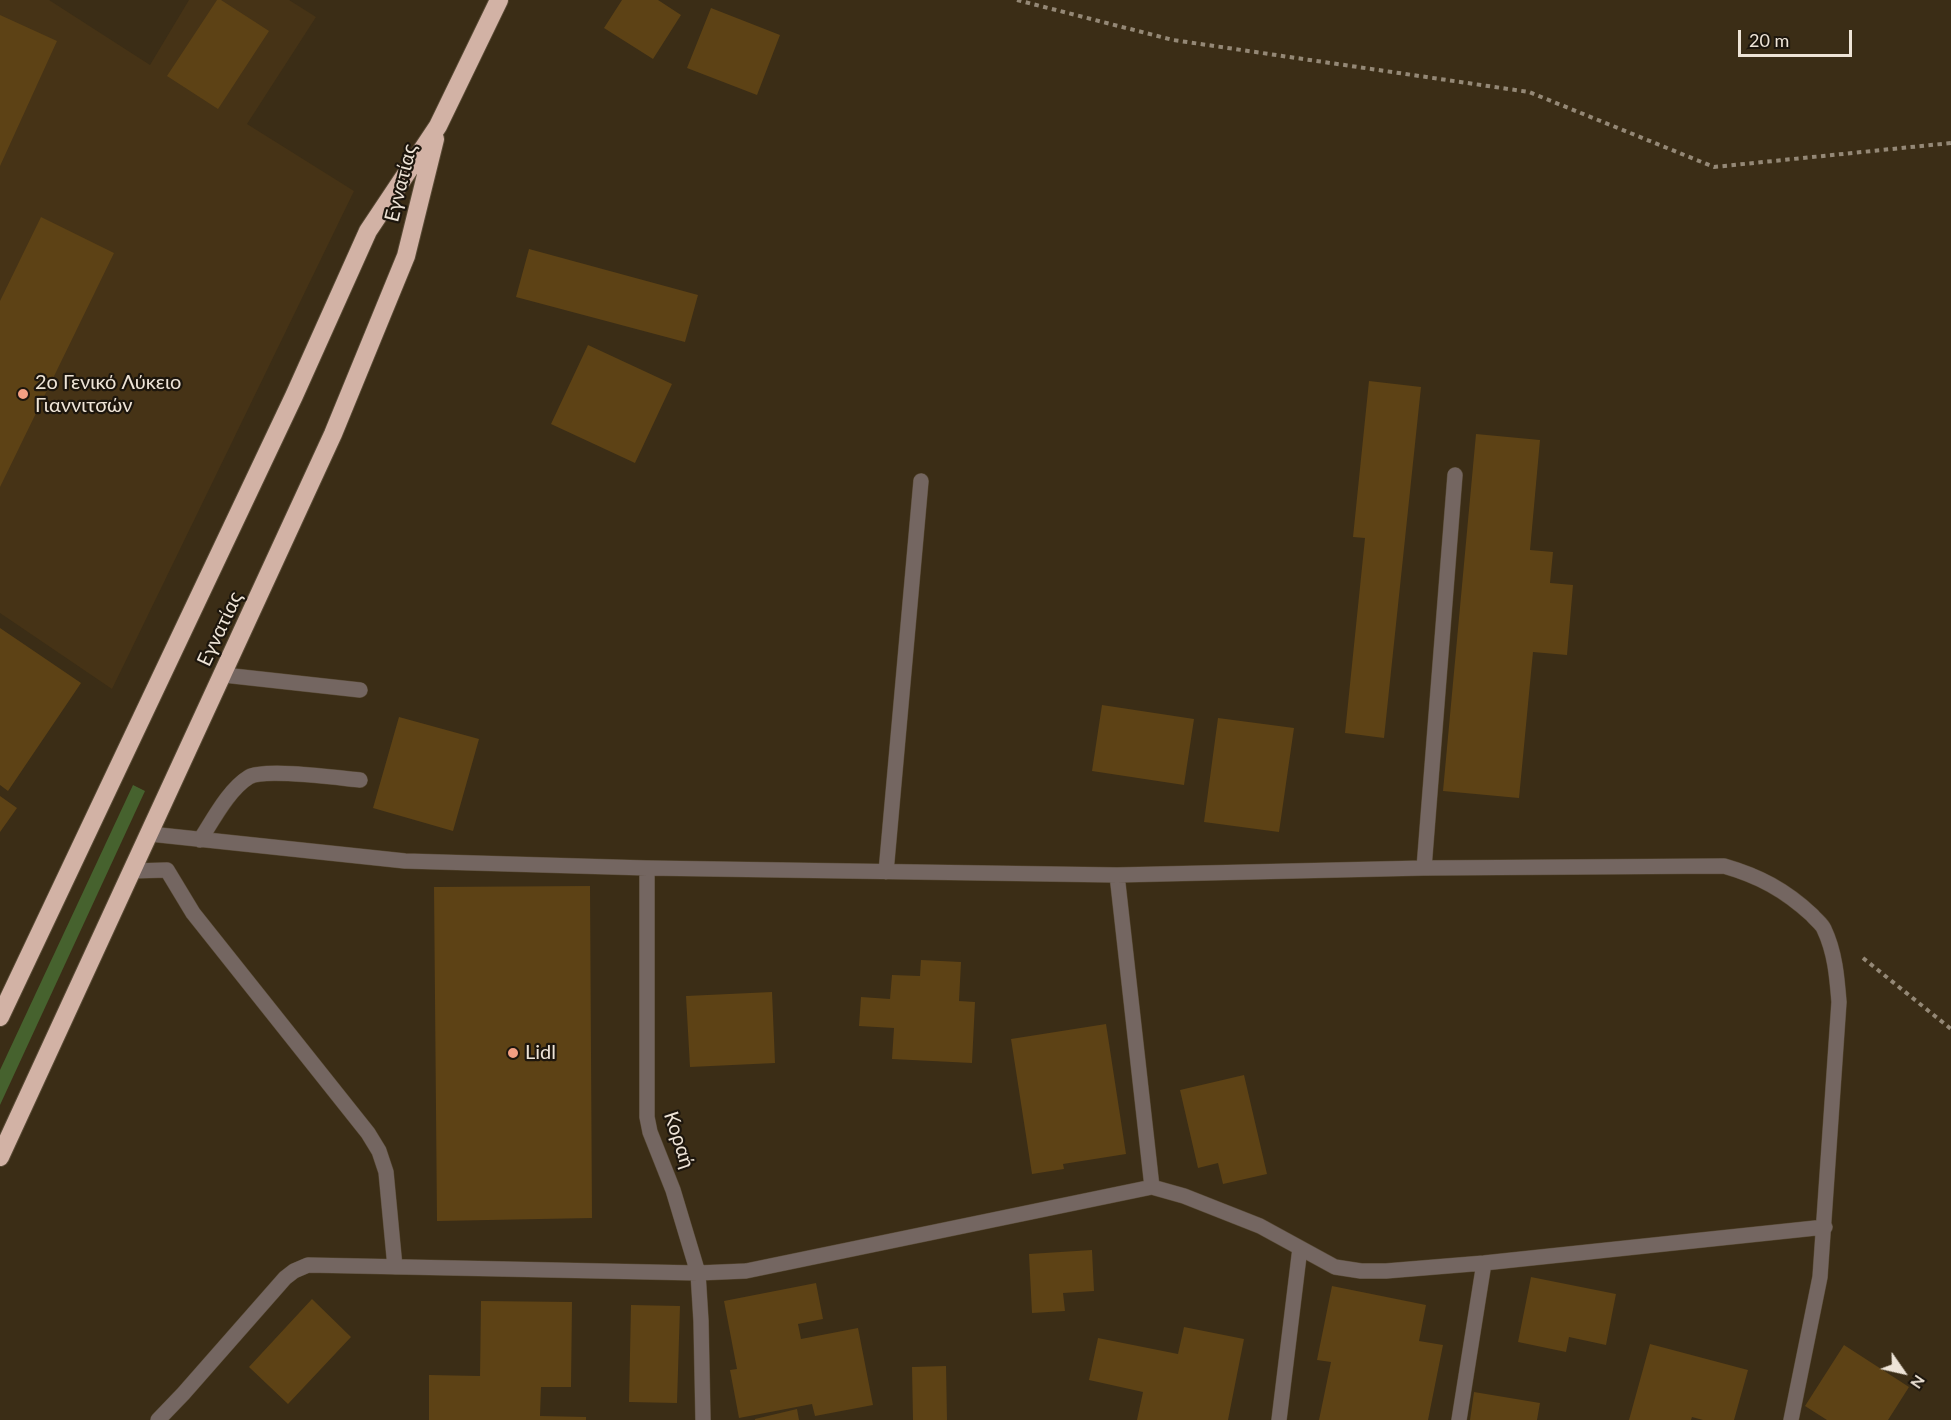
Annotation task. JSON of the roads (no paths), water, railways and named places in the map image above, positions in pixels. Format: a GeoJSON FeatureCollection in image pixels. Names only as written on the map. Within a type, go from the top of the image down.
{"type":"FeatureCollection","features":[{"type":"Feature","properties":{"kind":"highway"},"geometry":{"type":"LineString","coordinates":[[438,126],[499,0]]}},
{"type":"Feature","properties":{"kind":"highway","name":"Εγνατίας"},"geometry":{"type":"LineString","coordinates":[[0,1157],[224,675],[333,434],[406,256],[438,126]]}},
{"type":"Feature","properties":{"kind":"highway","name":"Εγνατίας"},"geometry":{"type":"LineString","coordinates":[[0,1017],[294,396],[368,231],[438,126]]}},
{"type":"Feature","properties":{"kind":"street"},"geometry":{"type":"LineString","coordinates":[[1424,868],[1455,475]]}},
{"type":"Feature","properties":{"kind":"street"},"geometry":{"type":"LineString","coordinates":[[886,872],[921,481]]}},
{"type":"Feature","properties":{"kind":"street"},"geometry":{"type":"LineString","coordinates":[[224,675],[360,690]]}},
{"type":"Feature","properties":{"kind":"street"},"geometry":{"type":"LineString","coordinates":[[200,840],[221,807],[250,776],[267,773],[360,780]]}},
{"type":"Feature","properties":{"kind":"street"},"geometry":{"type":"LineString","coordinates":[[150,834],[405,861],[647,868],[1117,875],[1424,868],[1724,866],[1752,874],[1777,887],[1824,927],[1835,962],[1839,1002],[1820,1276],[1791,1420]]}},
{"type":"Feature","properties":{"kind":"street","name":"Κοραή"},"geometry":{"type":"LineString","coordinates":[[647,868],[647,1117],[650,1132],[673,1190],[698,1273],[703,1420]]}},
{"type":"Feature","properties":{"kind":"street"},"geometry":{"type":"LineString","coordinates":[[131,871],[167,870],[193,913],[380,1151],[386,1172],[394,1267]]}},
{"type":"Feature","properties":{"kind":"street"},"geometry":{"type":"LineString","coordinates":[[1117,875],[1152,1187]]}},
{"type":"Feature","properties":{"kind":"street"},"geometry":{"type":"LineString","coordinates":[[158,1420],[285,1278],[308,1265],[698,1273],[746,1271],[1152,1187],[1184,1196],[1260,1226],[1335,1267],[1361,1271],[1484,1263],[1825,1227]]}},
{"type":"Feature","properties":{"kind":"street"},"geometry":{"type":"LineString","coordinates":[[1279,1420],[1300,1248]]}},
{"type":"Feature","properties":{"kind":"street"},"geometry":{"type":"LineString","coordinates":[[1459,1420],[1484,1263]]}},
{"type":"Feature","properties":{"kind":"place","name":"2ο Γενικό Λύκειο Γιαννιτσών"},"geometry":{"type":"Point","coordinates":[23,394]}},
{"type":"Feature","properties":{"kind":"place","name":"Lidl"},"geometry":{"type":"Point","coordinates":[513,1053]}}]}
